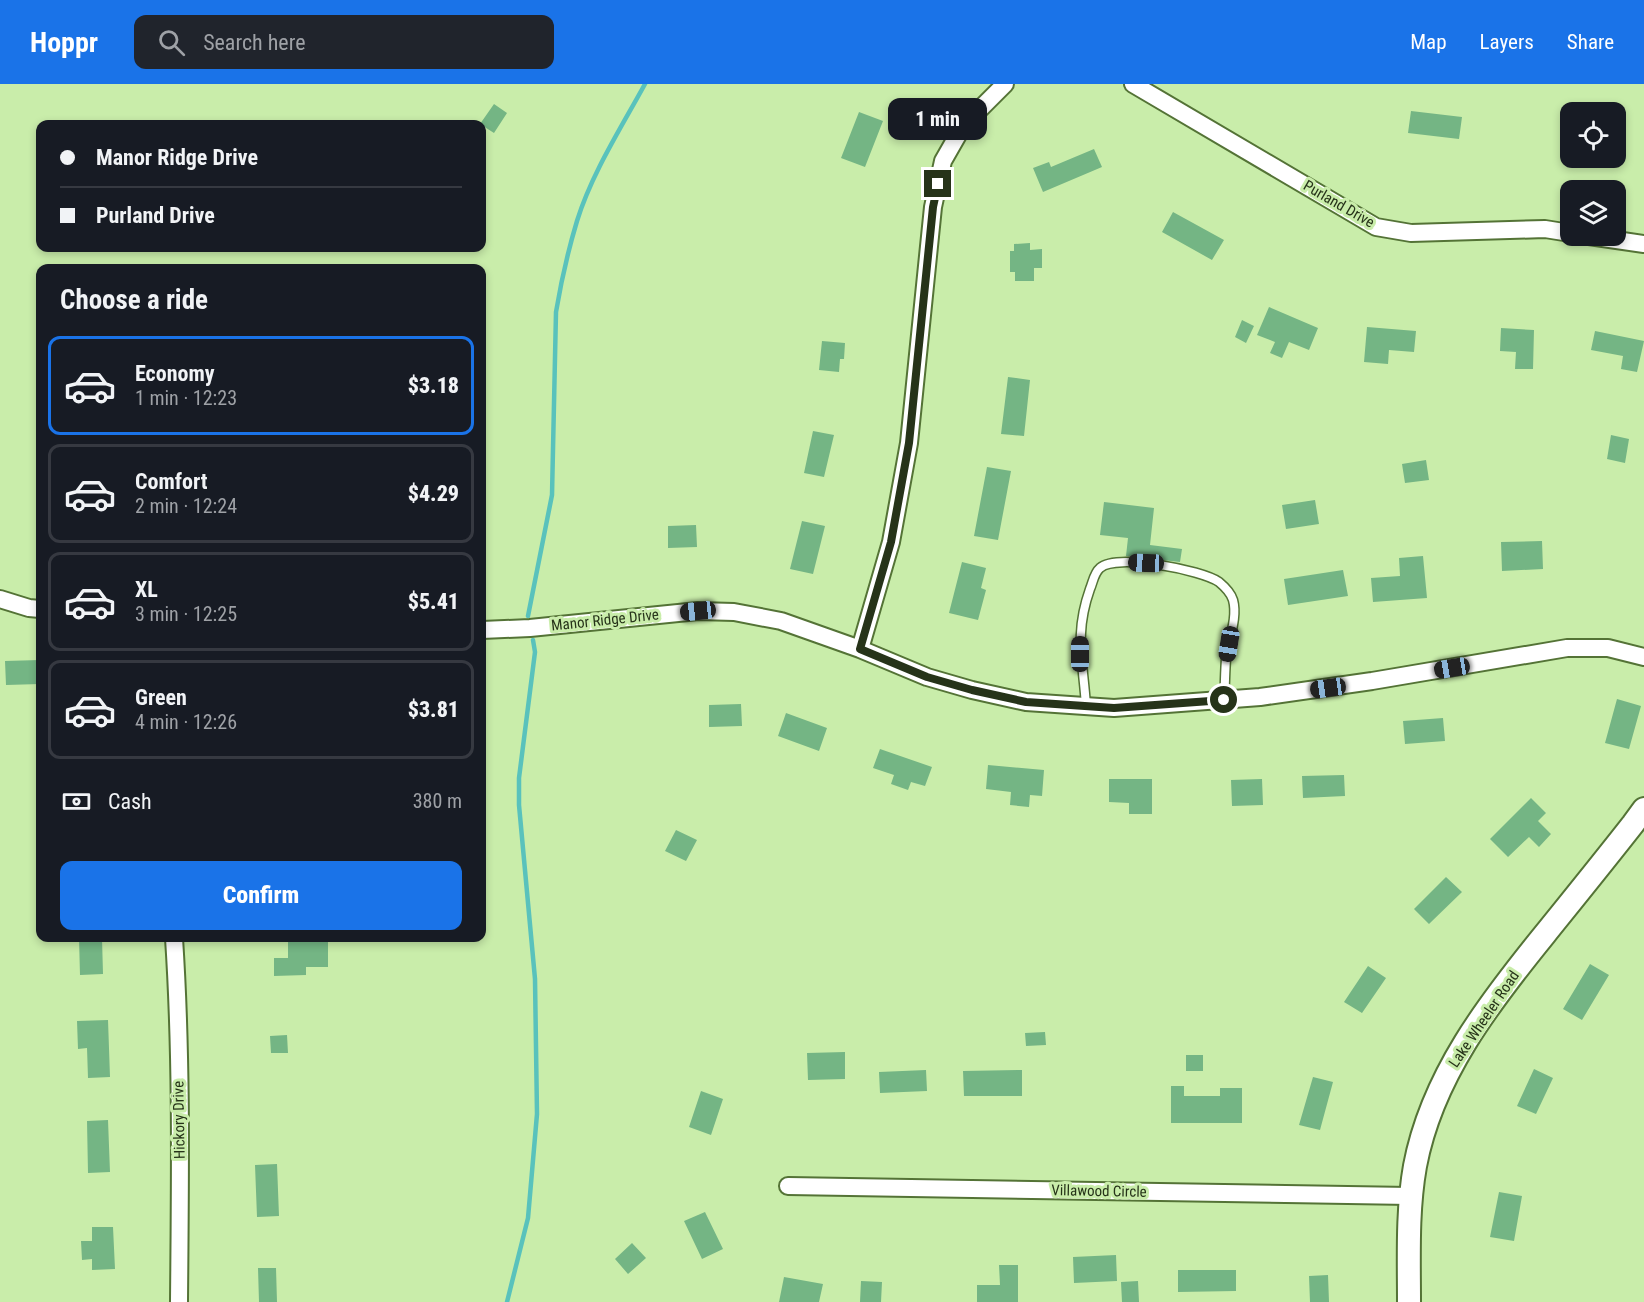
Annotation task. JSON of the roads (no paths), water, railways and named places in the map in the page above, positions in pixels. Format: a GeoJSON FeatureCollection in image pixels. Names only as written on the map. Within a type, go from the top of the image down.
{"type":"FeatureCollection","features":[{"type":"Feature","properties":{"kind":"street"},"geometry":{"type":"LineString","coordinates":[[860,649],[891,542],[909,443],[933,207],[943,161],[963,126],[1005,84]]}},
{"type":"Feature","properties":{"kind":"street","name":"Purland Drive"},"geometry":{"type":"LineString","coordinates":[[1132,84],[1376,227],[1410,233],[1545,229],[1560,231]]}},
{"type":"Feature","properties":{"kind":"street"},"geometry":{"type":"LineString","coordinates":[[1626,241],[1644,244]]}},
{"type":"Feature","properties":{"kind":"street"},"geometry":{"type":"LineString","coordinates":[[0,599],[36,609]]}},
{"type":"Feature","properties":{"kind":"street","name":"Manor Ridge Drive"},"geometry":{"type":"LineString","coordinates":[[486,630],[530,628],[698,611],[734,612],[780,621],[860,649],[927,677],[972,690],[1026,702],[1114,708],[1260,697],[1372,681],[1567,648],[1608,648],[1644,657]]}},
{"type":"Feature","properties":{"kind":"street","name":"Lake Wheeler Road"},"geometry":{"type":"LineString","coordinates":[[1409,1302],[1410,1196],[1422,1137],[1447,1072],[1474,1027],[1506,982],[1633,825],[1644,808]]}},
{"type":"Feature","properties":{"kind":"street","name":"Hickory Drive"},"geometry":{"type":"LineString","coordinates":[[174,942],[177,976],[180,1176],[179,1302]]}},
{"type":"Feature","properties":{"kind":"street","name":"Villawood Circle"},"geometry":{"type":"LineString","coordinates":[[788,1186],[1410,1196]]}},
{"type":"Feature","properties":{"kind":"lane"},"geometry":{"type":"LineString","coordinates":[[1086,706],[1080,654],[1080,625],[1085,603],[1100,568],[1119,562],[1146,563],[1199,574],[1218,581],[1228,591],[1233,600],[1234,610],[1226,658],[1224,700]]}},
{"type":"Feature","properties":{"kind":"waterway"},"geometry":{"type":"LineString","coordinates":[[528,616],[552,495],[556,312],[562,278],[583,203],[608,151],[645,84]]}},
{"type":"Feature","properties":{"kind":"waterway"},"geometry":{"type":"LineString","coordinates":[[507,1302],[528,1218],[537,1114],[535,979],[519,805],[519,778],[535,652],[533,640]]}}]}
